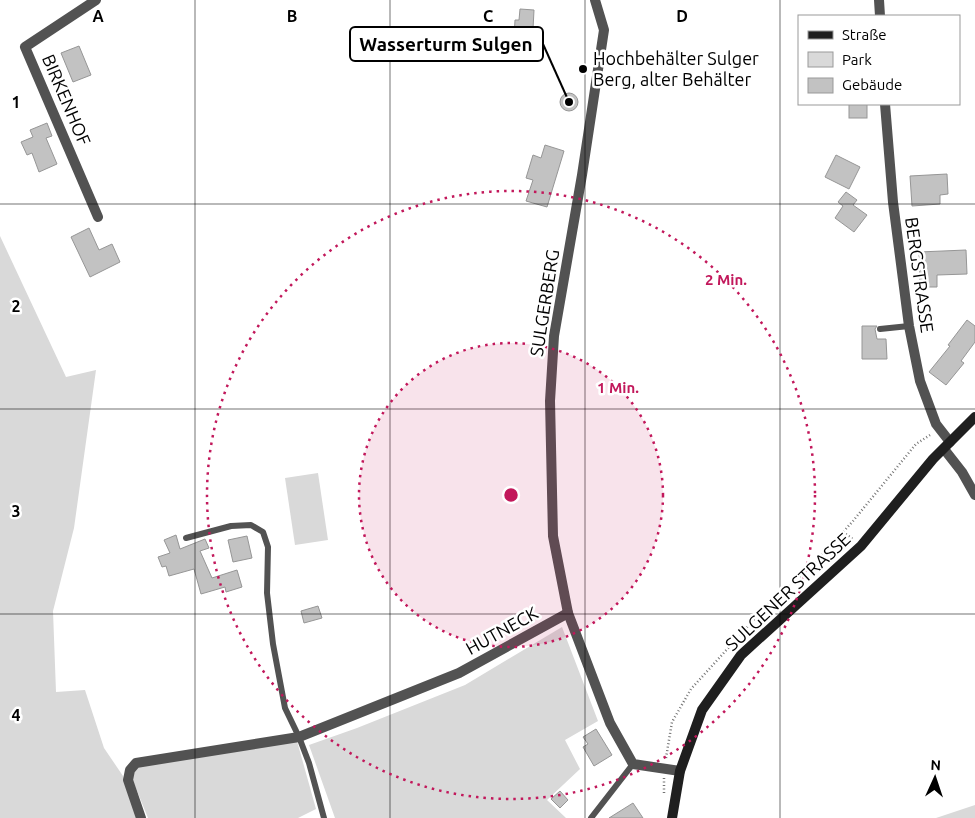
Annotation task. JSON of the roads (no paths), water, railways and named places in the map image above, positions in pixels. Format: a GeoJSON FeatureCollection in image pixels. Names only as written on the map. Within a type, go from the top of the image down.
{"type":"FeatureCollection","features":[{"type":"Feature","properties":{"kind":"main road","name":"SULGENER STRASSE"},"geometry":{"type":"LineString","coordinates":[[672,818],[680,771],[702,710],[741,655],[861,546],[933,459],[975,417]]}},
{"type":"Feature","properties":{"kind":"street","name":"BIRKENHOF"},"geometry":{"type":"LineString","coordinates":[[96,0],[25,47],[98,217]]}},
{"type":"Feature","properties":{"kind":"street","name":"SULGERBERG"},"geometry":{"type":"LineString","coordinates":[[568,613],[553,536],[550,400],[554,336],[582,175],[604,30],[595,0]]}},
{"type":"Feature","properties":{"kind":"street"},"geometry":{"type":"LineString","coordinates":[[879,0],[880,15]]}},
{"type":"Feature","properties":{"kind":"street","name":"BERGSTRASSE"},"geometry":{"type":"LineString","coordinates":[[885,105],[893,202],[909,326],[920,382],[936,424],[975,495]]}},
{"type":"Feature","properties":{"kind":"street","name":"HUTNECK"},"geometry":{"type":"LineString","coordinates":[[141,818],[128,780],[130,770],[136,763],[299,737],[459,673],[568,613]]}},
{"type":"Feature","properties":{"kind":"street"},"geometry":{"type":"LineString","coordinates":[[568,613],[610,723],[633,764],[680,771]]}},
{"type":"Feature","properties":{"kind":"lane"},"geometry":{"type":"LineString","coordinates":[[880,329],[909,326]]}},
{"type":"Feature","properties":{"kind":"lane"},"geometry":{"type":"LineString","coordinates":[[186,538],[231,526],[251,525],[263,532],[268,547],[267,593],[273,644],[285,708],[299,737],[324,818]]}},
{"type":"Feature","properties":{"kind":"lane"},"geometry":{"type":"LineString","coordinates":[[591,818],[633,764]]}},
{"type":"Feature","properties":{"kind":"place","name":"Hochbehälter Sulger Berg, alter Behälter"},"geometry":{"type":"Point","coordinates":[583,69]}},
{"type":"Feature","properties":{"kind":"place","name":"Wasserturm Sulgen"},"geometry":{"type":"Point","coordinates":[569,102]}}]}
